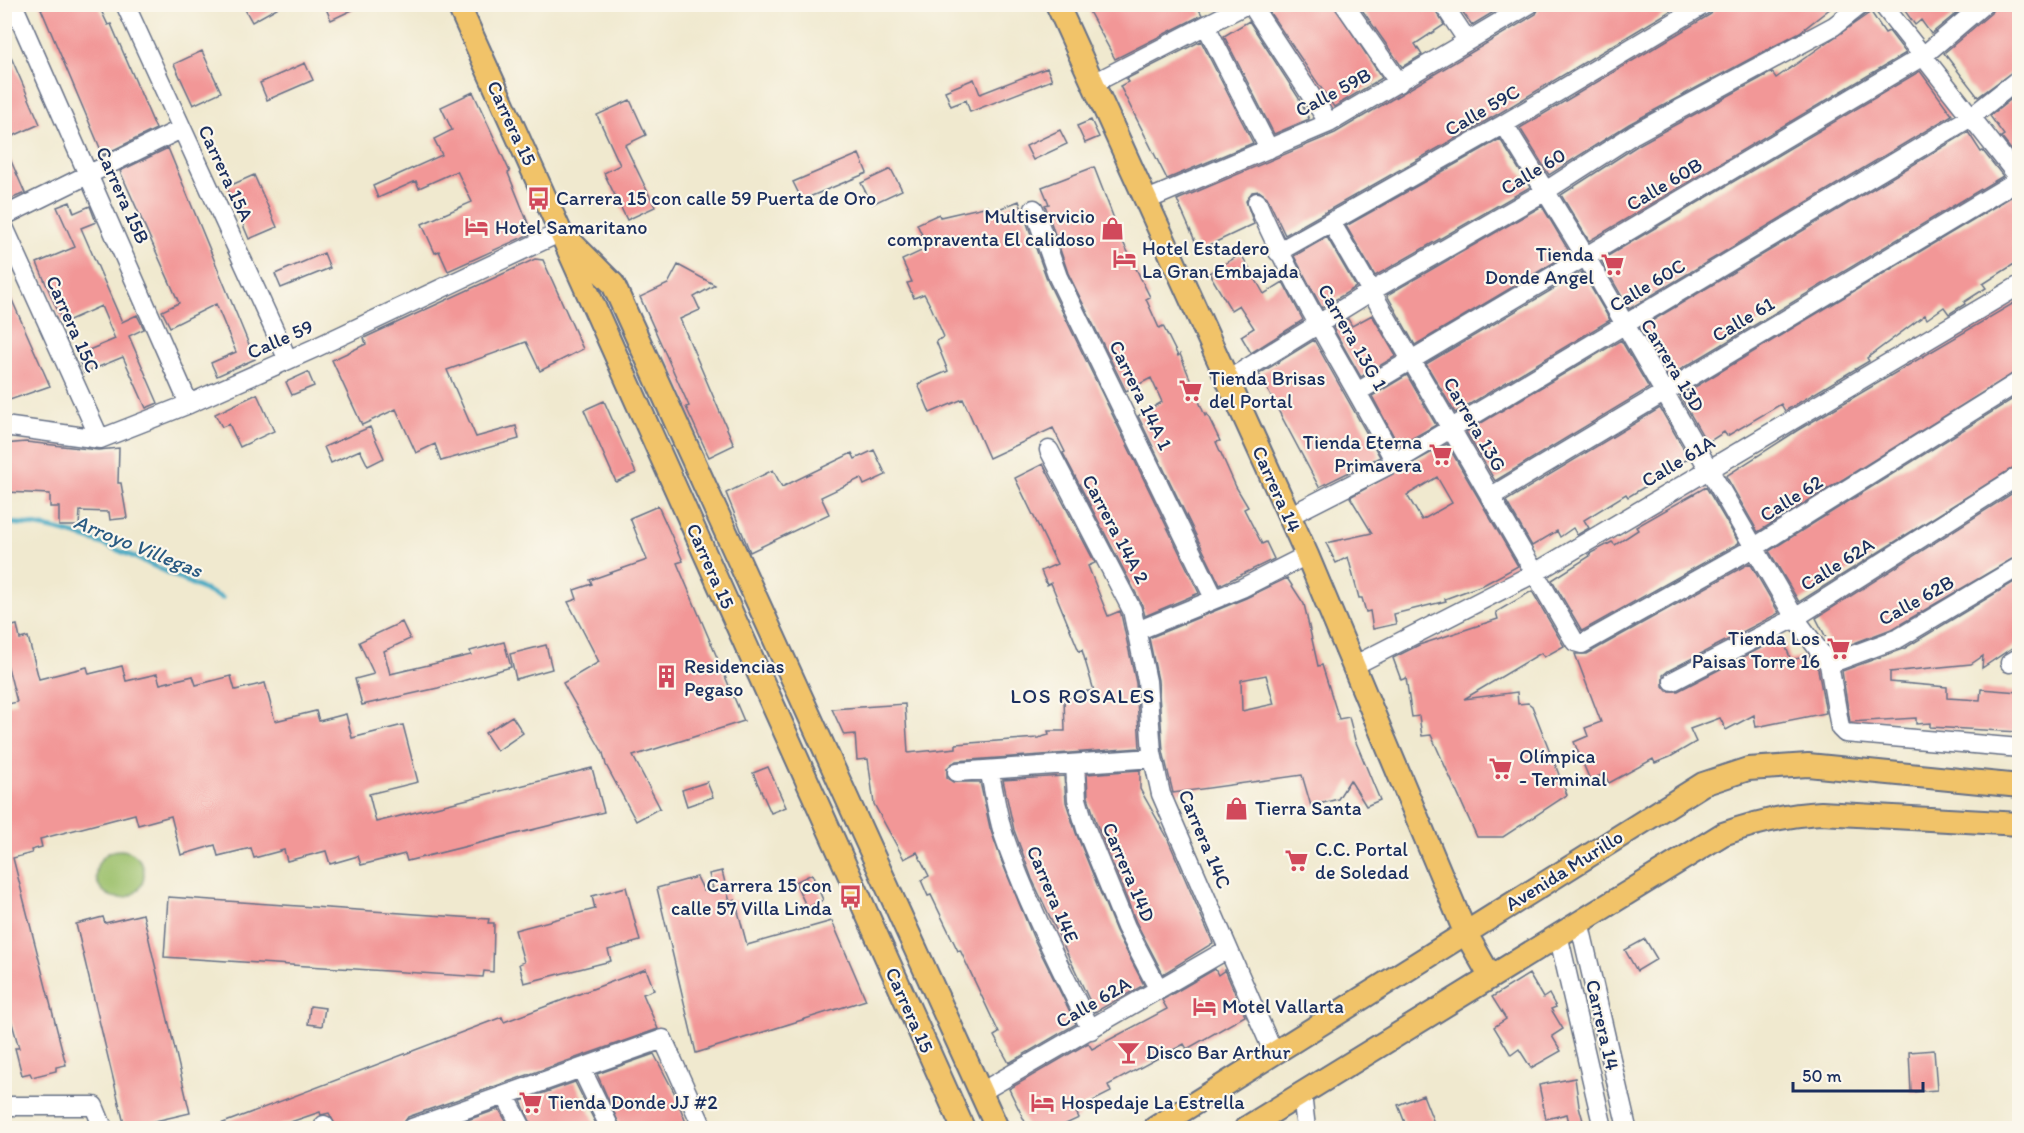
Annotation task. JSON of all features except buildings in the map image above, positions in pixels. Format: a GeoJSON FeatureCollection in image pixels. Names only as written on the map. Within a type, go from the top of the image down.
{"type":"FeatureCollection","features":[{"type":"Feature","properties":{"kind":"main road","name":"Carrera 15"},"geometry":{"type":"LineString","coordinates":[[458,4],[963,1128]]}},
{"type":"Feature","properties":{"kind":"main road","name":"Carrera 14"},"geometry":{"type":"LineString","coordinates":[[1057,4],[1148,200],[1307,555],[1465,932],[1490,976]]}},
{"type":"Feature","properties":{"kind":"main road"},"geometry":{"type":"LineString","coordinates":[[561,232],[613,284],[590,295]]}},
{"type":"Feature","properties":{"kind":"main road","name":"Carrera 15"},"geometry":{"type":"LineString","coordinates":[[613,284],[997,1128]]}},
{"type":"Feature","properties":{"kind":"main road"},"geometry":{"type":"LineString","coordinates":[[672,480],[697,469]]}},
{"type":"Feature","properties":{"kind":"main road","name":"Avenida Murillo"},"geometry":{"type":"LineString","coordinates":[[1155,1128],[1703,784],[1748,769],[1808,765],[2019,786]]}},
{"type":"Feature","properties":{"kind":"main road"},"geometry":{"type":"LineString","coordinates":[[1246,1128],[1707,842],[1760,820],[1821,813],[2019,824]]}},
{"type":"Feature","properties":{"kind":"main road"},"geometry":{"type":"LineString","coordinates":[[828,826],[855,815]]}},
{"type":"Feature","properties":{"kind":"street","name":"Carrera 15B"},"geometry":{"type":"LineString","coordinates":[[13,4],[189,404]]}},
{"type":"Feature","properties":{"kind":"street","name":"Carrera 15A"},"geometry":{"type":"LineString","coordinates":[[125,4],[288,360]]}},
{"type":"Feature","properties":{"kind":"street"},"geometry":{"type":"LineString","coordinates":[[1094,82],[1249,4],[1329,123]]}},
{"type":"Feature","properties":{"kind":"street"},"geometry":{"type":"LineString","coordinates":[[1344,4],[1399,82]]}},
{"type":"Feature","properties":{"kind":"street"},"geometry":{"type":"LineString","coordinates":[[1443,4],[1467,40]]}},
{"type":"Feature","properties":{"kind":"street","name":"Calle 59B"},"geometry":{"type":"LineString","coordinates":[[1148,200],[1329,123],[1530,4]]}},
{"type":"Feature","properties":{"kind":"street","name":"Calle 59C"},"geometry":{"type":"LineString","coordinates":[[1278,252],[1504,124],[1705,4]]}},
{"type":"Feature","properties":{"kind":"street","name":"Calle 60"},"geometry":{"type":"LineString","coordinates":[[1228,380],[1370,292],[1544,192],[1634,134],[1834,26],[1862,4]]}},
{"type":"Feature","properties":{"kind":"street"},"geometry":{"type":"LineString","coordinates":[[1882,4],[2019,179]]}},
{"type":"Feature","properties":{"kind":"street","name":"Calle 60B"},"geometry":{"type":"LineString","coordinates":[[1359,391],[1923,56],[1984,4]]}},
{"type":"Feature","properties":{"kind":"street"},"geometry":{"type":"LineString","coordinates":[[1206,26],[1269,149]]}},
{"type":"Feature","properties":{"kind":"street","name":"Calle 60C"},"geometry":{"type":"LineString","coordinates":[[1289,516],[1395,462],[1624,326],[1971,117],[2019,78]]}},
{"type":"Feature","properties":{"kind":"street","name":"Carrera 13D"},"geometry":{"type":"LineString","coordinates":[[1504,124],[1586,257],[1795,618],[1829,664],[1840,728],[1845,733],[1853,735],[2019,748]]}},
{"type":"Feature","properties":{"kind":"street"},"geometry":{"type":"LineString","coordinates":[[4,216],[181,129]]}},
{"type":"Feature","properties":{"kind":"street","name":"Calle 61"},"geometry":{"type":"LineString","coordinates":[[1490,497],[2019,179]]}},
{"type":"Feature","properties":{"kind":"street","name":"Carrera 13G 1"},"geometry":{"type":"LineString","coordinates":[[1257,202],[1278,252],[1359,391],[1395,462]]}},
{"type":"Feature","properties":{"kind":"street","name":"Carrera 14A 1"},"geometry":{"type":"LineString","coordinates":[[1034,209],[1058,277],[1214,598]]}},
{"type":"Feature","properties":{"kind":"street","name":"Carrera 13G"},"geometry":{"type":"LineString","coordinates":[[1331,222],[1533,574],[1575,642],[1582,644]]}},
{"type":"Feature","properties":{"kind":"street","name":"Carrera 15C"},"geometry":{"type":"LineString","coordinates":[[4,227],[100,439]]}},
{"type":"Feature","properties":{"kind":"street","name":"Calle 59"},"geometry":{"type":"LineString","coordinates":[[4,426],[100,439],[189,404],[288,360],[561,232]]}},
{"type":"Feature","properties":{"kind":"street","name":"Calle 61A"},"geometry":{"type":"LineString","coordinates":[[1355,665],[1533,574],[2019,285]]}},
{"type":"Feature","properties":{"kind":"street","name":"Calle 62"},"geometry":{"type":"LineString","coordinates":[[1582,644],[1755,547],[2019,381]]}},
{"type":"Feature","properties":{"kind":"street","name":"Carrera 14A 2"},"geometry":{"type":"LineString","coordinates":[[1049,450],[1123,590],[1137,631]]}},
{"type":"Feature","properties":{"kind":"street","name":"Calle 62A"},"geometry":{"type":"LineString","coordinates":[[1673,681],[1795,618],[2019,476]]}},
{"type":"Feature","properties":{"kind":"street"},"geometry":{"type":"LineString","coordinates":[[1137,631],[1242,588],[1307,555]]}},
{"type":"Feature","properties":{"kind":"street","name":"Calle 62B"},"geometry":{"type":"LineString","coordinates":[[1829,664],[1899,639],[2019,566]]}},
{"type":"Feature","properties":{"kind":"street","name":"Carrera 14C"},"geometry":{"type":"LineString","coordinates":[[1137,631],[1147,681],[1153,758],[1161,794],[1274,1054]]}},
{"type":"Feature","properties":{"kind":"street"},"geometry":{"type":"LineString","coordinates":[[957,772],[1153,758]]}},
{"type":"Feature","properties":{"kind":"street","name":"Carrera 14D"},"geometry":{"type":"LineString","coordinates":[[1075,765],[1077,800],[1086,829],[1126,927],[1159,990]]}},
{"type":"Feature","properties":{"kind":"street","name":"Carrera 14E"},"geometry":{"type":"LineString","coordinates":[[989,770],[1003,832],[1019,875],[1040,925],[1091,1030]]}},
{"type":"Feature","properties":{"kind":"street","name":"Carrera 14"},"geometry":{"type":"LineString","coordinates":[[1579,921],[1627,1128]]}},
{"type":"Feature","properties":{"kind":"street","name":"Carrera 14"},"geometry":{"type":"LineString","coordinates":[[1558,934],[1604,1128]]}},
{"type":"Feature","properties":{"kind":"street","name":"Calle 62A"},"geometry":{"type":"LineString","coordinates":[[981,1092],[1228,949]]}},
{"type":"Feature","properties":{"kind":"street"},"geometry":{"type":"LineString","coordinates":[[423,1127],[663,1039],[703,1128]]}},
{"type":"Feature","properties":{"kind":"street"},"geometry":{"type":"LineString","coordinates":[[582,1070],[610,1128]]}},
{"type":"Feature","properties":{"kind":"street"},"geometry":{"type":"LineString","coordinates":[[1302,1094],[1306,1128]]}},
{"type":"Feature","properties":{"kind":"street"},"geometry":{"type":"LineString","coordinates":[[506,1097],[522,1128]]}},
{"type":"Feature","properties":{"kind":"street"},"geometry":{"type":"LineString","coordinates":[[4,1106],[94,1106],[103,1128]]}},
{"type":"Feature","properties":{"kind":"green space"},"geometry":{"type":"Polygon","coordinates":[[[115,850],[125,850],[137,857],[144,869],[144,879],[137,891],[125,898],[115,898],[100,887],[96,879],[96,869],[107,854],[115,850]]]}},
{"type":"Feature","properties":{"kind":"waterway","name":"Arroyo Villegas"},"geometry":{"type":"LineString","coordinates":[[4,523],[33,525],[89,539],[116,549],[222,598]]}},
{"type":"Feature","properties":{"kind":"place","name":"Carrera 15 con calle 59 Puerta de Oro"},"geometry":{"type":"Point","coordinates":[538,198]}},
{"type":"Feature","properties":{"kind":"place","name":"Hotel Samaritano"},"geometry":{"type":"Point","coordinates":[477,227]}},
{"type":"Feature","properties":{"kind":"place","name":"Multiservicio compraventa El calidoso"},"geometry":{"type":"Point","coordinates":[1113,228]}},
{"type":"Feature","properties":{"kind":"place","name":"Hotel Estadero La Gran Embajada"},"geometry":{"type":"Point","coordinates":[1124,259]}},
{"type":"Feature","properties":{"kind":"place","name":"Tienda Donde Angel"},"geometry":{"type":"Point","coordinates":[1612,265]}},
{"type":"Feature","properties":{"kind":"place","name":"Tienda Brisas del Portal"},"geometry":{"type":"Point","coordinates":[1191,390]}},
{"type":"Feature","properties":{"kind":"place","name":"Tienda Eterna Primavera"},"geometry":{"type":"Point","coordinates":[1440,454]}},
{"type":"Feature","properties":{"kind":"place","name":"Tienda Los Paisas Torre 16"},"geometry":{"type":"Point","coordinates":[1838,649]}},
{"type":"Feature","properties":{"kind":"place","name":"Residencias Pegaso"},"geometry":{"type":"Point","coordinates":[666,677]}},
{"type":"Feature","properties":{"kind":"place","name":"Olímpica - Terminal"},"geometry":{"type":"Point","coordinates":[1501,768]}},
{"type":"Feature","properties":{"kind":"place","name":"Tierra Santa"},"geometry":{"type":"Point","coordinates":[1237,808]}},
{"type":"Feature","properties":{"kind":"place","name":"C.C. Portal de Soledad"},"geometry":{"type":"Point","coordinates":[1297,860]}},
{"type":"Feature","properties":{"kind":"place","name":"Carrera 15 con calle 57 Villa Linda"},"geometry":{"type":"Point","coordinates":[850,896]}},
{"type":"Feature","properties":{"kind":"place","name":"Motel Vallarta"},"geometry":{"type":"Point","coordinates":[1204,1006]}},
{"type":"Feature","properties":{"kind":"place","name":"Disco Bar Arthur"},"geometry":{"type":"Point","coordinates":[1128,1052]}},
{"type":"Feature","properties":{"kind":"place","name":"Tienda Donde JJ #2"},"geometry":{"type":"Point","coordinates":[530,1102]}},
{"type":"Feature","properties":{"kind":"place","name":"Hospedaje La Estrella"},"geometry":{"type":"Point","coordinates":[1043,1102]}},
{"type":"Feature","properties":{"kind":"district","name":"LOS ROSALES"},"geometry":{"type":"Point","coordinates":[1083,696]}}]}
